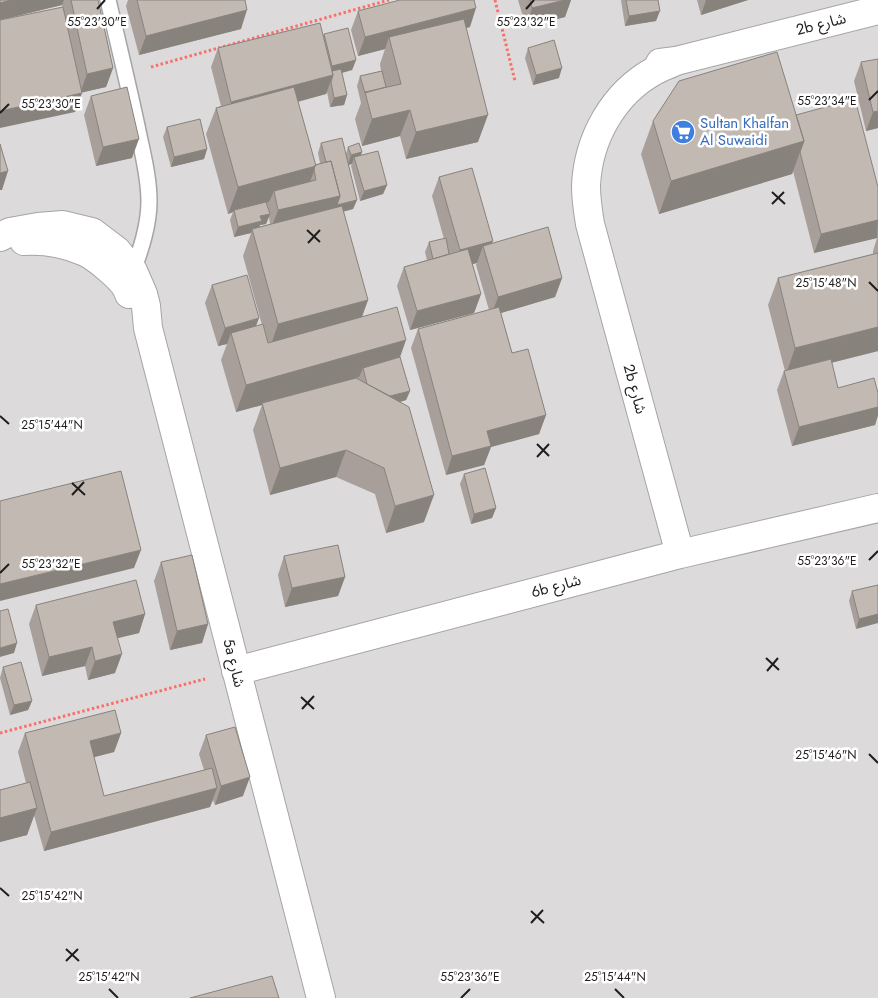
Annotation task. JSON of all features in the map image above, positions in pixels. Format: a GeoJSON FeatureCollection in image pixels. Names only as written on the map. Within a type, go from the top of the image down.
{"type":"FeatureCollection","features":[{"type":"Feature","properties":{"kind":"street","name":"2b شارع"},"geometry":{"type":"LineString","coordinates":[[680,554],[590,224],[581,205],[575,164],[578,144],[595,108],[619,81],[637,70],[654,63],[676,61],[878,10]]}},
{"type":"Feature","properties":{"kind":"street"},"geometry":{"type":"LineString","coordinates":[[0,237],[10,232],[63,225],[92,232],[117,251],[134,271],[146,306],[148,328]]}},
{"type":"Feature","properties":{"kind":"street"},"geometry":{"type":"LineString","coordinates":[[0,243],[37,240],[86,252],[107,268],[124,285],[148,328]]}},
{"type":"Feature","properties":{"kind":"street","name":"5a شارع"},"geometry":{"type":"LineString","coordinates":[[148,328],[321,998]]}},
{"type":"Feature","properties":{"kind":"street","name":"6b شارع"},"geometry":{"type":"LineString","coordinates":[[236,671],[680,554],[878,508]]}},
{"type":"Feature","properties":{"kind":"lane"},"geometry":{"type":"LineString","coordinates":[[108,0],[148,179],[149,203],[142,248],[134,271]]}},
{"type":"Feature","properties":{"kind":"path"},"geometry":{"type":"LineString","coordinates":[[126,74],[390,0]]}},
{"type":"Feature","properties":{"kind":"path"},"geometry":{"type":"LineString","coordinates":[[495,0],[515,81]]}},
{"type":"Feature","properties":{"kind":"path"},"geometry":{"type":"LineString","coordinates":[[0,733],[236,671]]}},
{"type":"Feature","properties":{"kind":"shaded area"},"geometry":{"type":"Polygon","coordinates":[[[0,0],[878,0],[878,998],[0,998],[0,0]]]}},
{"type":"Feature","properties":{"kind":"building"},"geometry":{"type":"Polygon","coordinates":[[[0,0],[11,0],[0,3],[0,0]]]}},
{"type":"Feature","properties":{"kind":"building"},"geometry":{"type":"Polygon","coordinates":[[[71,0],[98,0],[113,68],[87,74],[71,0]]]}},
{"type":"Feature","properties":{"kind":"building"},"geometry":{"type":"Polygon","coordinates":[[[137,0],[245,0],[247,10],[146,36],[137,0]]]}},
{"type":"Feature","properties":{"kind":"building"},"geometry":{"type":"Polygon","coordinates":[[[400,0],[474,0],[476,8],[365,37],[358,11],[400,0]]]}},
{"type":"Feature","properties":{"kind":"building"},"geometry":{"type":"Polygon","coordinates":[[[530,0],[565,0],[532,8],[530,0]]]}},
{"type":"Feature","properties":{"kind":"building"},"geometry":{"type":"Polygon","coordinates":[[[626,0],[658,0],[660,11],[629,16],[626,0]]]}},
{"type":"Feature","properties":{"kind":"building"},"geometry":{"type":"Polygon","coordinates":[[[63,7],[82,93],[0,111],[0,20],[63,7]]]}},
{"type":"Feature","properties":{"kind":"building"},"geometry":{"type":"Polygon","coordinates":[[[464,19],[488,115],[416,132],[410,110],[372,119],[365,92],[401,84],[389,37],[464,19]]]}},
{"type":"Feature","properties":{"kind":"building"},"geometry":{"type":"Polygon","coordinates":[[[320,23],[333,75],[231,102],[218,48],[320,23]]]}},
{"type":"Feature","properties":{"kind":"building"},"geometry":{"type":"Polygon","coordinates":[[[348,28],[356,60],[332,66],[324,34],[348,28]]]}},
{"type":"Feature","properties":{"kind":"building"},"geometry":{"type":"Polygon","coordinates":[[[554,40],[562,68],[536,75],[528,48],[554,40]]]}},
{"type":"Feature","properties":{"kind":"building"},"geometry":{"type":"Polygon","coordinates":[[[777,52],[804,141],[671,181],[653,121],[679,81],[777,52]]]}},
{"type":"Feature","properties":{"kind":"building"},"geometry":{"type":"Polygon","coordinates":[[[878,59],[878,111],[873,112],[861,62],[878,59]]]}},
{"type":"Feature","properties":{"kind":"building"},"geometry":{"type":"Polygon","coordinates":[[[341,69],[347,95],[334,98],[331,82],[332,71],[341,69]]]}},
{"type":"Feature","properties":{"kind":"building"},"geometry":{"type":"Polygon","coordinates":[[[382,71],[386,87],[365,93],[360,76],[382,71]]]}},
{"type":"Feature","properties":{"kind":"building"},"geometry":{"type":"Polygon","coordinates":[[[127,87],[139,139],[103,147],[91,96],[127,87]]]}},
{"type":"Feature","properties":{"kind":"building"},"geometry":{"type":"Polygon","coordinates":[[[294,87],[316,166],[238,187],[216,108],[294,87]]]}},
{"type":"Feature","properties":{"kind":"building"},"geometry":{"type":"Polygon","coordinates":[[[855,99],[878,187],[878,220],[821,234],[800,152],[804,141],[796,115],[855,99]]]}},
{"type":"Feature","properties":{"kind":"building"},"geometry":{"type":"Polygon","coordinates":[[[200,119],[207,149],[174,157],[167,127],[200,119]]]}},
{"type":"Feature","properties":{"kind":"building"},"geometry":{"type":"Polygon","coordinates":[[[342,138],[357,200],[337,205],[340,196],[331,161],[326,162],[321,143],[342,138]]]}},
{"type":"Feature","properties":{"kind":"building"},"geometry":{"type":"Polygon","coordinates":[[[359,143],[362,152],[351,155],[348,147],[359,143]]]}},
{"type":"Feature","properties":{"kind":"building"},"geometry":{"type":"Polygon","coordinates":[[[0,144],[8,171],[0,173],[0,144]]]}},
{"type":"Feature","properties":{"kind":"building"},"geometry":{"type":"Polygon","coordinates":[[[378,151],[387,185],[364,191],[354,157],[378,151]]]}},
{"type":"Feature","properties":{"kind":"building"},"geometry":{"type":"Polygon","coordinates":[[[331,161],[340,196],[278,210],[274,191],[316,180],[315,165],[331,161]]]}},
{"type":"Feature","properties":{"kind":"building"},"geometry":{"type":"Polygon","coordinates":[[[472,168],[493,241],[460,250],[439,177],[472,168]]]}},
{"type":"Feature","properties":{"kind":"building"},"geometry":{"type":"Polygon","coordinates":[[[266,202],[270,214],[260,216],[262,221],[238,227],[234,210],[266,202]]]}},
{"type":"Feature","properties":{"kind":"building"},"geometry":{"type":"Polygon","coordinates":[[[342,206],[368,300],[278,324],[252,229],[342,206]]]}},
{"type":"Feature","properties":{"kind":"building"},"geometry":{"type":"Polygon","coordinates":[[[548,227],[562,278],[498,297],[483,246],[548,227]]]}},
{"type":"Feature","properties":{"kind":"building"},"geometry":{"type":"Polygon","coordinates":[[[446,238],[449,254],[433,259],[429,242],[446,238]]]}},
{"type":"Feature","properties":{"kind":"building"},"geometry":{"type":"Polygon","coordinates":[[[468,249],[481,294],[417,311],[404,267],[468,249]]]}},
{"type":"Feature","properties":{"kind":"building"},"geometry":{"type":"Polygon","coordinates":[[[878,253],[878,327],[795,348],[778,278],[878,253]]]}},
{"type":"Feature","properties":{"kind":"building"},"geometry":{"type":"Polygon","coordinates":[[[247,275],[259,318],[225,328],[212,285],[247,275]]]}},
{"type":"Feature","properties":{"kind":"building"},"geometry":{"type":"Polygon","coordinates":[[[397,307],[406,340],[246,385],[231,333],[263,324],[268,343],[397,307]]]}},
{"type":"Feature","properties":{"kind":"building"},"geometry":{"type":"Polygon","coordinates":[[[499,307],[512,353],[528,349],[546,415],[487,431],[491,446],[452,456],[418,329],[499,307]]]}},
{"type":"Feature","properties":{"kind":"building"},"geometry":{"type":"Polygon","coordinates":[[[400,357],[410,391],[390,396],[367,384],[363,368],[400,357]]]}},
{"type":"Feature","properties":{"kind":"building"},"geometry":{"type":"Polygon","coordinates":[[[831,359],[838,388],[874,378],[878,393],[878,407],[799,427],[784,371],[831,359]]]}},
{"type":"Feature","properties":{"kind":"building"},"geometry":{"type":"Polygon","coordinates":[[[356,378],[409,407],[434,495],[395,506],[384,468],[346,450],[280,468],[262,403],[356,378]]]}},
{"type":"Feature","properties":{"kind":"building"},"geometry":{"type":"Polygon","coordinates":[[[485,468],[496,508],[474,514],[464,474],[485,468]]]}},
{"type":"Feature","properties":{"kind":"building"},"geometry":{"type":"Polygon","coordinates":[[[121,471],[141,550],[0,584],[0,501],[121,471]]]}},
{"type":"Feature","properties":{"kind":"building"},"geometry":{"type":"Polygon","coordinates":[[[338,545],[345,577],[292,588],[284,556],[338,545]]]}},
{"type":"Feature","properties":{"kind":"building"},"geometry":{"type":"Polygon","coordinates":[[[192,555],[208,624],[177,631],[161,562],[192,555]]]}},
{"type":"Feature","properties":{"kind":"building"},"geometry":{"type":"Polygon","coordinates":[[[136,580],[145,614],[113,622],[122,654],[95,661],[92,647],[49,657],[36,605],[136,580]]]}},
{"type":"Feature","properties":{"kind":"building"},"geometry":{"type":"Polygon","coordinates":[[[878,585],[878,614],[859,619],[852,591],[878,585]]]}},
{"type":"Feature","properties":{"kind":"building"},"geometry":{"type":"Polygon","coordinates":[[[8,609],[17,643],[0,648],[0,611],[8,609]]]}},
{"type":"Feature","properties":{"kind":"building"},"geometry":{"type":"Polygon","coordinates":[[[21,662],[32,701],[14,705],[3,667],[21,662]]]}},
{"type":"Feature","properties":{"kind":"building"},"geometry":{"type":"Polygon","coordinates":[[[115,710],[121,733],[90,741],[104,796],[212,768],[217,788],[51,832],[25,733],[115,710]]]}},
{"type":"Feature","properties":{"kind":"building"},"geometry":{"type":"Polygon","coordinates":[[[235,727],[250,777],[221,786],[206,735],[235,727]]]}},
{"type":"Feature","properties":{"kind":"building"},"geometry":{"type":"Polygon","coordinates":[[[30,782],[37,808],[0,818],[0,790],[30,782]]]}},
{"type":"Feature","properties":{"kind":"building"},"geometry":{"type":"Polygon","coordinates":[[[272,976],[279,998],[190,998],[272,976]]]}},
{"type":"Feature","properties":{"kind":"place","name":"Sultan Khalfan Al Suwaidi"},"geometry":{"type":"Point","coordinates":[683,132]}}]}
